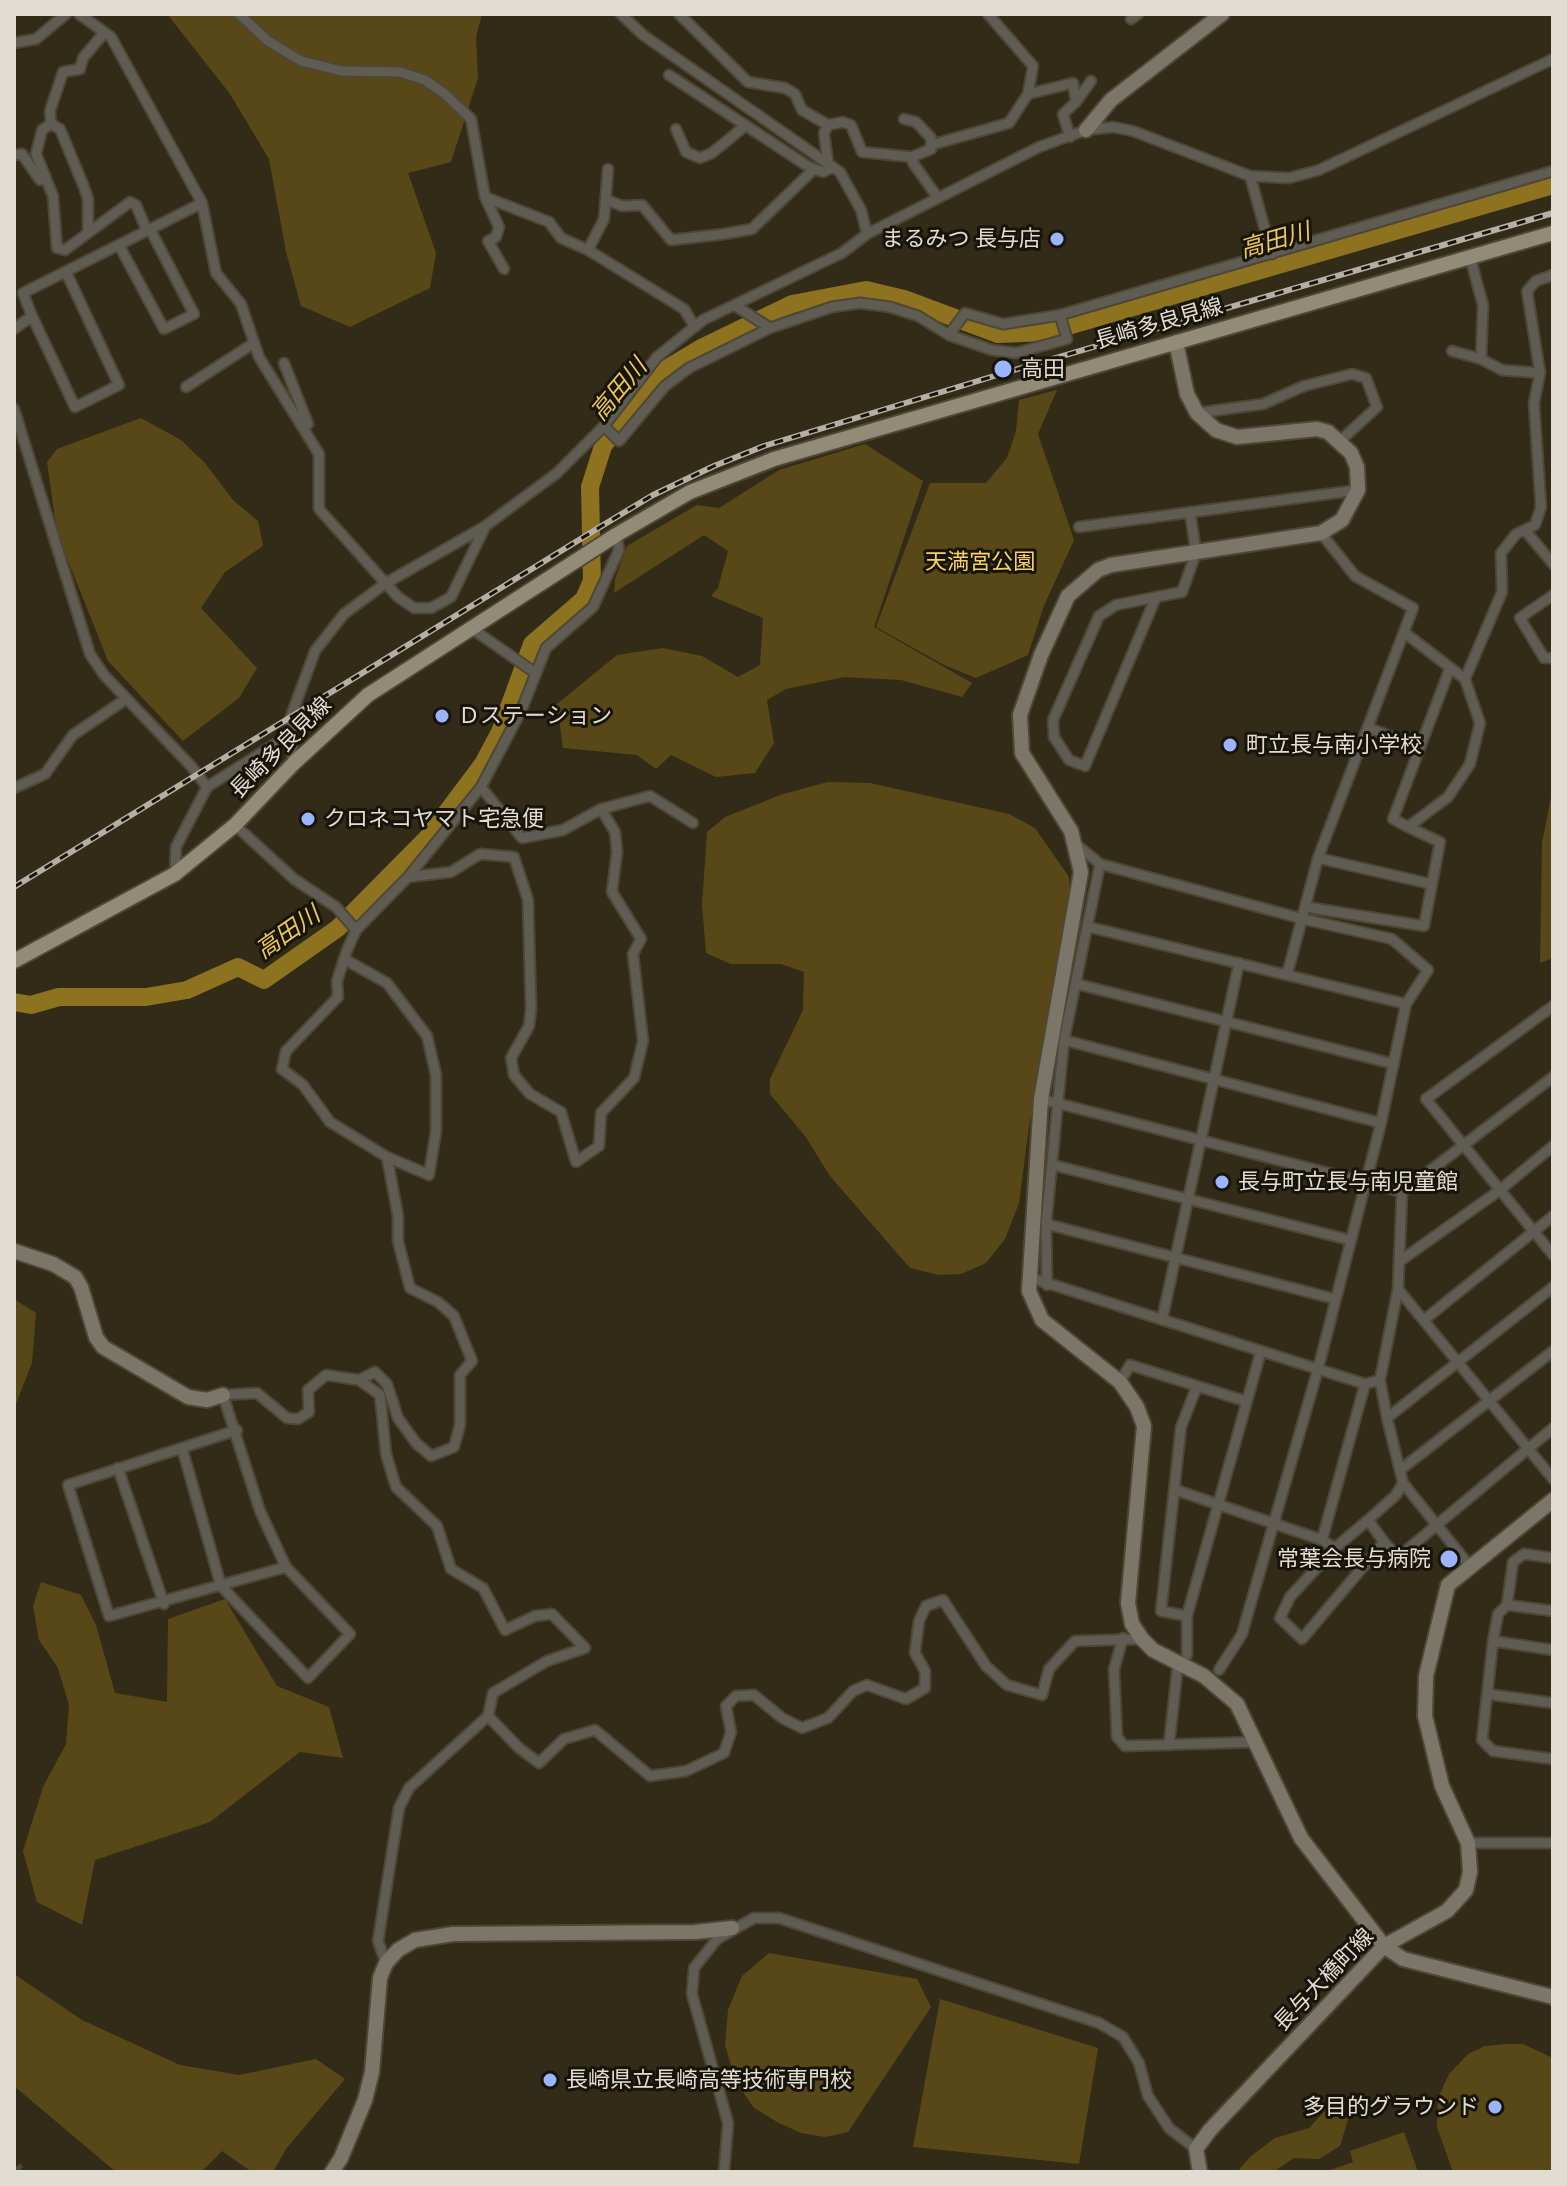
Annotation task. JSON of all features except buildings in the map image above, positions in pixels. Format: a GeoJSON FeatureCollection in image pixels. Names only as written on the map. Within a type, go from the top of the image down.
{"type":"FeatureCollection","features":[{"type":"Feature","properties":{"kind":"main road","name":"長崎多良見線"},"geometry":{"type":"LineString","coordinates":[[14,961],[175,874],[235,825],[293,764],[368,695],[690,492],[774,459],[1553,233]]}},
{"type":"Feature","properties":{"kind":"street"},"geometry":{"type":"LineString","coordinates":[[14,43],[36,39],[66,14]]}},
{"type":"Feature","properties":{"kind":"street"},"geometry":{"type":"LineString","coordinates":[[79,14],[111,37],[202,203],[216,273],[241,304],[254,343],[319,454],[319,509],[398,597],[414,608],[441,605],[458,586],[485,526]]}},
{"type":"Feature","properties":{"kind":"street"},"geometry":{"type":"LineString","coordinates":[[239,14],[268,41],[301,61],[342,71],[400,72],[425,80],[471,119],[485,197],[499,227],[496,237],[488,241],[504,269]]}},
{"type":"Feature","properties":{"kind":"street"},"geometry":{"type":"LineString","coordinates":[[621,14],[643,35],[840,172],[861,210],[867,234]]}},
{"type":"Feature","properties":{"kind":"street"},"geometry":{"type":"LineString","coordinates":[[679,14],[748,82],[785,88],[795,94],[802,110],[828,125]]}},
{"type":"Feature","properties":{"kind":"street"},"geometry":{"type":"LineString","coordinates":[[931,145],[1009,123],[1028,94],[1033,66],[988,14]]}},
{"type":"Feature","properties":{"kind":"street"},"geometry":{"type":"LineString","coordinates":[[1086,130],[1111,100],[1222,14]]}},
{"type":"Feature","properties":{"kind":"street"},"geometry":{"type":"LineString","coordinates":[[51,124],[50,111],[63,72],[80,69],[83,58],[104,33]]}},
{"type":"Feature","properties":{"kind":"street"},"geometry":{"type":"LineString","coordinates":[[293,764],[291,716],[315,651],[344,614],[386,583],[485,526],[557,473],[605,428],[657,357],[695,327],[734,305],[842,253],[867,234],[1039,147],[1086,130],[1113,127],[1133,131],[1250,176],[1289,178],[1319,170],[1553,59]]}},
{"type":"Feature","properties":{"kind":"street"},"geometry":{"type":"LineString","coordinates":[[669,75],[814,169],[823,172],[830,165]]}},
{"type":"Feature","properties":{"kind":"street"},"geometry":{"type":"LineString","coordinates":[[1070,137],[1063,114],[1091,81]]}},
{"type":"Feature","properties":{"kind":"street"},"geometry":{"type":"LineString","coordinates":[[1028,94],[1073,83],[1076,102]]}},
{"type":"Feature","properties":{"kind":"street"},"geometry":{"type":"LineString","coordinates":[[830,165],[824,133],[828,125],[837,122],[851,125],[862,152],[912,157],[931,149],[924,128],[904,119]]}},
{"type":"Feature","properties":{"kind":"street"},"geometry":{"type":"LineString","coordinates":[[51,124],[42,130],[36,154],[54,201],[57,248],[65,250],[130,202],[136,205],[194,314],[164,329],[119,245]]}},
{"type":"Feature","properties":{"kind":"street"},"geometry":{"type":"LineString","coordinates":[[51,124],[60,129],[84,187],[88,199],[88,233]]}},
{"type":"Feature","properties":{"kind":"street"},"geometry":{"type":"LineString","coordinates":[[676,129],[686,152],[700,158],[712,153],[745,126]]}},
{"type":"Feature","properties":{"kind":"street"},"geometry":{"type":"LineString","coordinates":[[14,155],[22,154],[54,201]]}},
{"type":"Feature","properties":{"kind":"street"},"geometry":{"type":"LineString","coordinates":[[912,157],[938,198]]}},
{"type":"Feature","properties":{"kind":"street"},"geometry":{"type":"LineString","coordinates":[[588,250],[604,219],[608,169]]}},
{"type":"Feature","properties":{"kind":"street"},"geometry":{"type":"LineString","coordinates":[[607,200],[622,206],[642,205],[671,240],[724,234],[752,229],[814,169]]}},
{"type":"Feature","properties":{"kind":"street"},"geometry":{"type":"LineString","coordinates":[[949,335],[965,313],[1003,324],[1060,315],[1553,171]]}},
{"type":"Feature","properties":{"kind":"street"},"geometry":{"type":"LineString","coordinates":[[1250,176],[1272,254]]}},
{"type":"Feature","properties":{"kind":"street"},"geometry":{"type":"LineString","coordinates":[[485,197],[549,222],[561,238],[588,250],[684,309],[695,327]]}},
{"type":"Feature","properties":{"kind":"street"},"geometry":{"type":"LineString","coordinates":[[66,272],[119,385],[75,407],[23,293],[202,203]]}},
{"type":"Feature","properties":{"kind":"street"},"geometry":{"type":"LineString","coordinates":[[1470,257],[1483,305],[1481,359]]}},
{"type":"Feature","properties":{"kind":"street"},"geometry":{"type":"LineString","coordinates":[[1465,679],[1502,592],[1501,553],[1525,530],[1535,525],[1541,507],[1534,403],[1540,373],[1527,291],[1536,281],[1553,275]]}},
{"type":"Feature","properties":{"kind":"street"},"geometry":{"type":"LineString","coordinates":[[605,428],[619,441],[665,386],[716,352],[821,310],[860,303],[890,307],[918,316],[949,335],[992,350],[1016,353],[1067,339],[1060,315]]}},
{"type":"Feature","properties":{"kind":"street"},"geometry":{"type":"LineString","coordinates":[[734,305],[770,328]]}},
{"type":"Feature","properties":{"kind":"street"},"geometry":{"type":"LineString","coordinates":[[14,329],[32,316]]}},
{"type":"Feature","properties":{"kind":"street"},"geometry":{"type":"LineString","coordinates":[[1176,342],[1187,394],[1197,413],[1216,430],[1237,437],[1317,429],[1340,441],[1357,467],[1358,490],[1342,520],[1321,533],[1111,565],[1098,570],[1068,596],[1041,655],[1020,715],[1022,753],[1061,813],[1078,846],[1100,864],[1303,919],[1392,939],[1428,970],[1406,1004],[1381,1123],[1318,1369],[1242,1634],[1219,1670]]}},
{"type":"Feature","properties":{"kind":"street"},"geometry":{"type":"LineString","coordinates":[[186,387],[254,343]]}},
{"type":"Feature","properties":{"kind":"street"},"geometry":{"type":"LineString","coordinates":[[1452,351],[1481,359],[1502,370],[1540,373]]}},
{"type":"Feature","properties":{"kind":"street"},"geometry":{"type":"LineString","coordinates":[[284,363],[308,424],[303,428]]}},
{"type":"Feature","properties":{"kind":"street"},"geometry":{"type":"LineString","coordinates":[[1197,413],[1263,404],[1304,386],[1352,374],[1366,378],[1377,407],[1340,441]]}},
{"type":"Feature","properties":{"kind":"street"},"geometry":{"type":"LineString","coordinates":[[14,409],[90,654],[126,699],[191,766],[207,787]]}},
{"type":"Feature","properties":{"kind":"street"},"geometry":{"type":"LineString","coordinates":[[1079,527],[1358,490]]}},
{"type":"Feature","properties":{"kind":"street"},"geometry":{"type":"LineString","coordinates":[[1156,597],[1085,766],[1069,760],[1054,737],[1053,720],[1099,616],[1116,605],[1156,597],[1182,592],[1196,553],[1190,512]]}},
{"type":"Feature","properties":{"kind":"street"},"geometry":{"type":"LineString","coordinates":[[1525,530],[1553,564]]}},
{"type":"Feature","properties":{"kind":"street"},"geometry":{"type":"LineString","coordinates":[[1287,975],[1318,858],[1413,608],[1355,576],[1321,533]]}},
{"type":"Feature","properties":{"kind":"street"},"geometry":{"type":"LineString","coordinates":[[344,959],[387,983],[421,1023],[436,1075],[432,1167],[429,1175],[387,1157],[330,1122],[303,1085],[282,1069],[286,1051],[338,997],[337,981],[354,927],[408,877],[481,787],[521,711],[546,648],[593,607],[619,550],[611,539]]}},
{"type":"Feature","properties":{"kind":"street"},"geometry":{"type":"LineString","coordinates":[[1553,595],[1520,618],[1544,658],[1553,658]]}},
{"type":"Feature","properties":{"kind":"street"},"geometry":{"type":"LineString","coordinates":[[471,628],[534,672]]}},
{"type":"Feature","properties":{"kind":"street"},"geometry":{"type":"LineString","coordinates":[[1405,633],[1465,679],[1480,723],[1470,764],[1448,797],[1408,827]]}},
{"type":"Feature","properties":{"kind":"street"},"geometry":{"type":"LineString","coordinates":[[1306,907],[1424,926],[1440,842],[1393,819],[1450,668]]}},
{"type":"Feature","properties":{"kind":"street"},"geometry":{"type":"LineString","coordinates":[[14,788],[45,774],[73,735],[126,699]]}},
{"type":"Feature","properties":{"kind":"street"},"geometry":{"type":"LineString","coordinates":[[1369,728],[1420,748]]}},
{"type":"Feature","properties":{"kind":"street"},"geometry":{"type":"LineString","coordinates":[[175,874],[176,847],[207,787],[291,734]]}},
{"type":"Feature","properties":{"kind":"street"},"geometry":{"type":"LineString","coordinates":[[481,787],[522,838],[563,830],[601,809],[650,796],[693,823]]}},
{"type":"Feature","properties":{"kind":"street"},"geometry":{"type":"LineString","coordinates":[[408,877],[451,872],[480,854],[514,857],[528,900],[531,1009],[529,1026],[511,1058],[514,1075],[530,1094],[561,1112],[576,1162],[599,1146],[601,1113],[634,1078],[643,1041],[633,954],[641,939],[612,892],[617,852],[615,832],[601,809]]}},
{"type":"Feature","properties":{"kind":"street"},"geometry":{"type":"LineString","coordinates":[[235,825],[294,879],[340,912],[354,927]]}},
{"type":"Feature","properties":{"kind":"street"},"geometry":{"type":"LineString","coordinates":[[1078,846],[1078,897],[1041,1099],[1028,1277],[1032,1303],[1042,1320],[1120,1382],[1137,1407],[1144,1426],[1128,1603],[1132,1624],[1153,1650],[1183,1659],[1224,1690],[1237,1704],[1301,1838],[1384,1946],[1403,1959],[1553,1997]]}},
{"type":"Feature","properties":{"kind":"street"},"geometry":{"type":"LineString","coordinates":[[1318,858],[1431,884]]}},
{"type":"Feature","properties":{"kind":"street"},"geometry":{"type":"LineString","coordinates":[[1047,1285],[1046,1224],[1064,1040],[1100,864]]}},
{"type":"Feature","properties":{"kind":"street"},"geometry":{"type":"LineString","coordinates":[[1089,927],[1406,1004]]}},
{"type":"Feature","properties":{"kind":"street"},"geometry":{"type":"LineString","coordinates":[[1162,1320],[1224,1020],[1239,963]]}},
{"type":"Feature","properties":{"kind":"street"},"geometry":{"type":"LineString","coordinates":[[1077,984],[1394,1064]]}},
{"type":"Feature","properties":{"kind":"street"},"geometry":{"type":"LineString","coordinates":[[1553,1006],[1426,1099],[1553,1255]]}},
{"type":"Feature","properties":{"kind":"street"},"geometry":{"type":"LineString","coordinates":[[1064,1040],[1381,1123]]}},
{"type":"Feature","properties":{"kind":"street"},"geometry":{"type":"LineString","coordinates":[[1402,1192],[1553,1077]]}},
{"type":"Feature","properties":{"kind":"street"},"geometry":{"type":"LineString","coordinates":[[1041,1099],[1402,1192]]}},
{"type":"Feature","properties":{"kind":"street"},"geometry":{"type":"LineString","coordinates":[[1400,1261],[1500,1190],[1553,1146]]}},
{"type":"Feature","properties":{"kind":"street"},"geometry":{"type":"LineString","coordinates":[[359,1380],[375,1372],[387,1384],[398,1418],[416,1443],[431,1456],[454,1447],[460,1425],[460,1375],[472,1361],[454,1316],[438,1302],[410,1288],[398,1241],[398,1216],[387,1157]]}},
{"type":"Feature","properties":{"kind":"street"},"geometry":{"type":"LineString","coordinates":[[1053,1165],[1350,1240]]}},
{"type":"Feature","properties":{"kind":"street"},"geometry":{"type":"LineString","coordinates":[[1402,1192],[1398,1289],[1380,1380],[1403,1483],[1469,1565]]}},
{"type":"Feature","properties":{"kind":"street"},"geometry":{"type":"LineString","coordinates":[[1424,1320],[1553,1216]]}},
{"type":"Feature","properties":{"kind":"street"},"geometry":{"type":"LineString","coordinates":[[1046,1224],[1335,1299]]}},
{"type":"Feature","properties":{"kind":"street"},"geometry":{"type":"LineString","coordinates":[[14,1251],[53,1264],[75,1277],[84,1294],[96,1337],[103,1347],[188,1397],[207,1400],[223,1395],[257,1393],[287,1418],[298,1419],[309,1412],[308,1390],[326,1375],[359,1380],[380,1395],[386,1454],[396,1487],[437,1526],[451,1569],[483,1588],[496,1620],[505,1630],[535,1616],[552,1614],[585,1648],[547,1661],[493,1693],[488,1716],[409,1788],[399,1808],[378,1941],[386,1963]]}},
{"type":"Feature","properties":{"kind":"street"},"geometry":{"type":"LineString","coordinates":[[1028,1277],[1365,1384],[1380,1380]]}},
{"type":"Feature","properties":{"kind":"street"},"geometry":{"type":"LineString","coordinates":[[1387,1418],[1553,1287]]}},
{"type":"Feature","properties":{"kind":"street"},"geometry":{"type":"LineString","coordinates":[[1398,1289],[1553,1479]]}},
{"type":"Feature","properties":{"kind":"street"},"geometry":{"type":"LineString","coordinates":[[1169,1745],[1187,1616],[1261,1351]]}},
{"type":"Feature","properties":{"kind":"street"},"geometry":{"type":"LineString","coordinates":[[1400,1470],[1553,1351]]}},
{"type":"Feature","properties":{"kind":"street"},"geometry":{"type":"LineString","coordinates":[[1120,1382],[1130,1365],[1245,1401]]}},
{"type":"Feature","properties":{"kind":"street"},"geometry":{"type":"LineString","coordinates":[[1322,1540],[1365,1384]]}},
{"type":"Feature","properties":{"kind":"street"},"geometry":{"type":"LineString","coordinates":[[1187,1616],[1161,1611],[1181,1427],[1197,1386]]}},
{"type":"Feature","properties":{"kind":"street"},"geometry":{"type":"LineString","coordinates":[[182,1448],[221,1586],[308,1678],[350,1634],[286,1567],[260,1511],[237,1430],[223,1395]]}},
{"type":"Feature","properties":{"kind":"street"},"geometry":{"type":"LineString","coordinates":[[1368,1520],[1396,1554],[1402,1554],[1553,1428]]}},
{"type":"Feature","properties":{"kind":"street"},"geometry":{"type":"LineString","coordinates":[[237,1430],[68,1485],[67,1490],[109,1616],[164,1604],[286,1567]]}},
{"type":"Feature","properties":{"kind":"street"},"geometry":{"type":"LineString","coordinates":[[118,1468],[164,1604]]}},
{"type":"Feature","properties":{"kind":"street"},"geometry":{"type":"LineString","coordinates":[[1384,1542],[1302,1639],[1280,1618],[1290,1597],[1335,1548],[1396,1495],[1403,1483]]}},
{"type":"Feature","properties":{"kind":"street"},"geometry":{"type":"LineString","coordinates":[[1176,1490],[1273,1521],[1335,1548]]}},
{"type":"Feature","properties":{"kind":"street","name":"長与大橋町線"},"geometry":{"type":"LineString","coordinates":[[1196,2149],[1210,2130],[1384,1946],[1458,1902],[1470,1872],[1468,1843],[1442,1786],[1425,1716],[1426,1676],[1448,1585],[1553,1500]]}},
{"type":"Feature","properties":{"kind":"street"},"geometry":{"type":"LineString","coordinates":[[1553,1558],[1524,1554],[1513,1562],[1507,1605],[1498,1614],[1493,1641],[1482,1740],[1493,1751],[1553,1759]]}},
{"type":"Feature","properties":{"kind":"street"},"geometry":{"type":"LineString","coordinates":[[488,1716],[519,1748],[539,1763],[564,1739],[595,1730],[650,1776],[686,1771],[724,1753],[731,1732],[726,1706],[736,1696],[754,1695],[782,1718],[802,1728],[828,1718],[853,1691],[867,1685],[906,1699],[925,1688],[925,1671],[915,1653],[919,1621],[926,1606],[943,1600],[986,1666],[1007,1685],[1042,1695],[1049,1669],[1075,1641],[1142,1639]]}},
{"type":"Feature","properties":{"kind":"street"},"geometry":{"type":"LineString","coordinates":[[1507,1605],[1553,1611]]}},
{"type":"Feature","properties":{"kind":"street"},"geometry":{"type":"LineString","coordinates":[[1123,1638],[1114,1669],[1117,1737],[1125,1746],[1256,1742]]}},
{"type":"Feature","properties":{"kind":"street"},"geometry":{"type":"LineString","coordinates":[[1493,1641],[1553,1650]]}},
{"type":"Feature","properties":{"kind":"street"},"geometry":{"type":"LineString","coordinates":[[1487,1694],[1553,1703]]}},
{"type":"Feature","properties":{"kind":"street"},"geometry":{"type":"LineString","coordinates":[[1468,1843],[1553,1843]]}},
{"type":"Feature","properties":{"kind":"street"},"geometry":{"type":"LineString","coordinates":[[724,2172],[728,2123],[692,1994],[694,1968],[707,1949],[732,1928],[754,1918],[779,1918],[1099,2023],[1123,2037],[1139,2063],[1148,2096],[1169,2128],[1196,2149],[1200,2172]]}},
{"type":"Feature","properties":{"kind":"street"},"geometry":{"type":"LineString","coordinates":[[332,2172],[365,2100],[372,2072],[377,1995],[386,1963],[398,1950],[431,1936],[695,1932],[732,1928]]}},
{"type":"Feature","properties":{"kind":"green space"},"geometry":{"type":"Polygon","coordinates":[[[167,14],[482,14],[476,37],[478,78],[451,162],[408,173],[436,253],[430,288],[350,327],[301,306],[286,252],[269,159],[230,94],[167,14]]]}},
{"type":"Feature","properties":{"kind":"green space","name":"天満宮公園"},"geometry":{"type":"Polygon","coordinates":[[[1057,390],[1038,434],[1074,540],[1043,608],[1028,655],[976,678],[942,664],[876,627],[930,483],[986,483],[1007,458],[1016,431],[1019,400],[1057,390]]]}},
{"type":"Feature","properties":{"kind":"green space"},"geometry":{"type":"Polygon","coordinates":[[[141,418],[181,440],[205,463],[233,500],[258,521],[263,546],[225,572],[201,608],[257,668],[239,698],[183,741],[108,661],[57,533],[47,462],[57,449],[141,418]]]}},
{"type":"Feature","properties":{"kind":"green space"},"geometry":{"type":"Polygon","coordinates":[[[865,444],[923,481],[874,627],[972,683],[962,697],[901,680],[844,677],[786,689],[767,700],[774,743],[755,773],[716,777],[671,755],[656,769],[637,755],[563,748],[557,704],[617,655],[663,648],[702,656],[738,677],[760,665],[763,618],[711,596],[718,588],[728,551],[704,535],[614,593],[615,579],[627,546],[697,505],[719,508],[779,470],[865,444]]]}},
{"type":"Feature","properties":{"kind":"green space"},"geometry":{"type":"Polygon","coordinates":[[[828,782],[870,783],[1009,814],[1035,828],[1069,877],[1071,920],[1053,1064],[1030,1119],[1019,1203],[1005,1239],[986,1263],[961,1274],[939,1275],[910,1268],[830,1176],[805,1136],[770,1094],[770,1079],[803,1010],[804,972],[781,964],[731,964],[706,953],[702,904],[707,832],[725,817],[783,794],[828,782]]]}},
{"type":"Feature","properties":{"kind":"green space"},"geometry":{"type":"Polygon","coordinates":[[[1553,786],[1553,958],[1540,963],[1542,843],[1553,786]]]}},
{"type":"Feature","properties":{"kind":"green space"},"geometry":{"type":"Polygon","coordinates":[[[14,1299],[36,1313],[32,1363],[14,1409],[14,1299]]]}},
{"type":"Feature","properties":{"kind":"green space"},"geometry":{"type":"Polygon","coordinates":[[[41,1582],[81,1595],[96,1625],[115,1693],[167,1702],[168,1619],[225,1599],[277,1686],[329,1707],[343,1758],[300,1752],[210,1822],[95,1860],[82,1925],[37,1902],[23,1851],[43,1787],[66,1744],[69,1705],[58,1668],[39,1640],[33,1606],[41,1582]]]}},
{"type":"Feature","properties":{"kind":"green space"},"geometry":{"type":"Polygon","coordinates":[[[769,1953],[917,1979],[931,2007],[848,2132],[825,2137],[801,2133],[754,2108],[736,2082],[725,2045],[728,2010],[742,1976],[769,1953]]]}},
{"type":"Feature","properties":{"kind":"green space"},"geometry":{"type":"Polygon","coordinates":[[[14,1974],[82,2020],[180,2065],[239,2075],[316,2059],[345,2079],[286,2149],[273,2172],[252,2172],[222,2151],[201,2172],[116,2172],[14,2086],[14,1974]]]}},
{"type":"Feature","properties":{"kind":"green space"},"geometry":{"type":"Polygon","coordinates":[[[940,1999],[1098,2048],[1079,2164],[913,2147],[940,1999]]]}},
{"type":"Feature","properties":{"kind":"green space","name":"多目的グラウンド"},"geometry":{"type":"Polygon","coordinates":[[[1523,2044],[1553,2058],[1553,2172],[1453,2172],[1437,2127],[1438,2098],[1449,2074],[1468,2054],[1485,2046],[1523,2044]]]}},
{"type":"Feature","properties":{"kind":"green space"},"geometry":{"type":"Polygon","coordinates":[[[1339,2095],[1366,2101],[1367,2109],[1349,2116],[1340,2146],[1319,2159],[1294,2158],[1273,2172],[1237,2172],[1250,2157],[1275,2138],[1309,2128],[1339,2095]]]}},
{"type":"Feature","properties":{"kind":"green space"},"geometry":{"type":"Polygon","coordinates":[[[1404,2132],[1418,2172],[1324,2172],[1353,2162],[1350,2151],[1404,2132]]]}},
{"type":"Feature","properties":{"kind":"waterway","name":"高田川"},"geometry":{"type":"LineString","coordinates":[[14,1002],[31,1005],[59,997],[146,997],[187,990],[238,967],[264,980],[338,928],[429,836],[483,764],[500,732],[532,644],[584,599],[592,581],[590,487],[603,446],[663,371],[703,347],[792,304],[866,290],[904,299],[998,334],[1047,332],[1553,185]]}},
{"type":"Feature","properties":{"kind":"tunnel"},"geometry":{"type":"LineString","coordinates":[[14,2168],[17,2172]]}},
{"type":"Feature","properties":{"kind":"railway"},"geometry":{"type":"LineString","coordinates":[[14,887],[653,495],[714,466],[764,446],[1004,373],[1553,213]]}},
{"type":"Feature","properties":{"kind":"place","name":"まるみつ 長与店"},"geometry":{"type":"Point","coordinates":[1057,239]}},
{"type":"Feature","properties":{"kind":"place","name":"高田"},"geometry":{"type":"Point","coordinates":[1003,369]}},
{"type":"Feature","properties":{"kind":"place","name":"Ｄステーション"},"geometry":{"type":"Point","coordinates":[442,716]}},
{"type":"Feature","properties":{"kind":"place","name":"町立長与南小学校"},"geometry":{"type":"Point","coordinates":[1230,745]}},
{"type":"Feature","properties":{"kind":"place","name":"クロネコヤマト宅急便"},"geometry":{"type":"Point","coordinates":[308,819]}},
{"type":"Feature","properties":{"kind":"place","name":"長与町立長与南児童館"},"geometry":{"type":"Point","coordinates":[1222,1182]}},
{"type":"Feature","properties":{"kind":"place","name":"常葉会長与病院"},"geometry":{"type":"Point","coordinates":[1449,1559]}},
{"type":"Feature","properties":{"kind":"place","name":"長崎県立長崎高等技術専門校"},"geometry":{"type":"Point","coordinates":[550,2080]}},
{"type":"Feature","properties":{"kind":"place","name":"多目的グラウンド"},"geometry":{"type":"Point","coordinates":[1495,2107]}}]}
